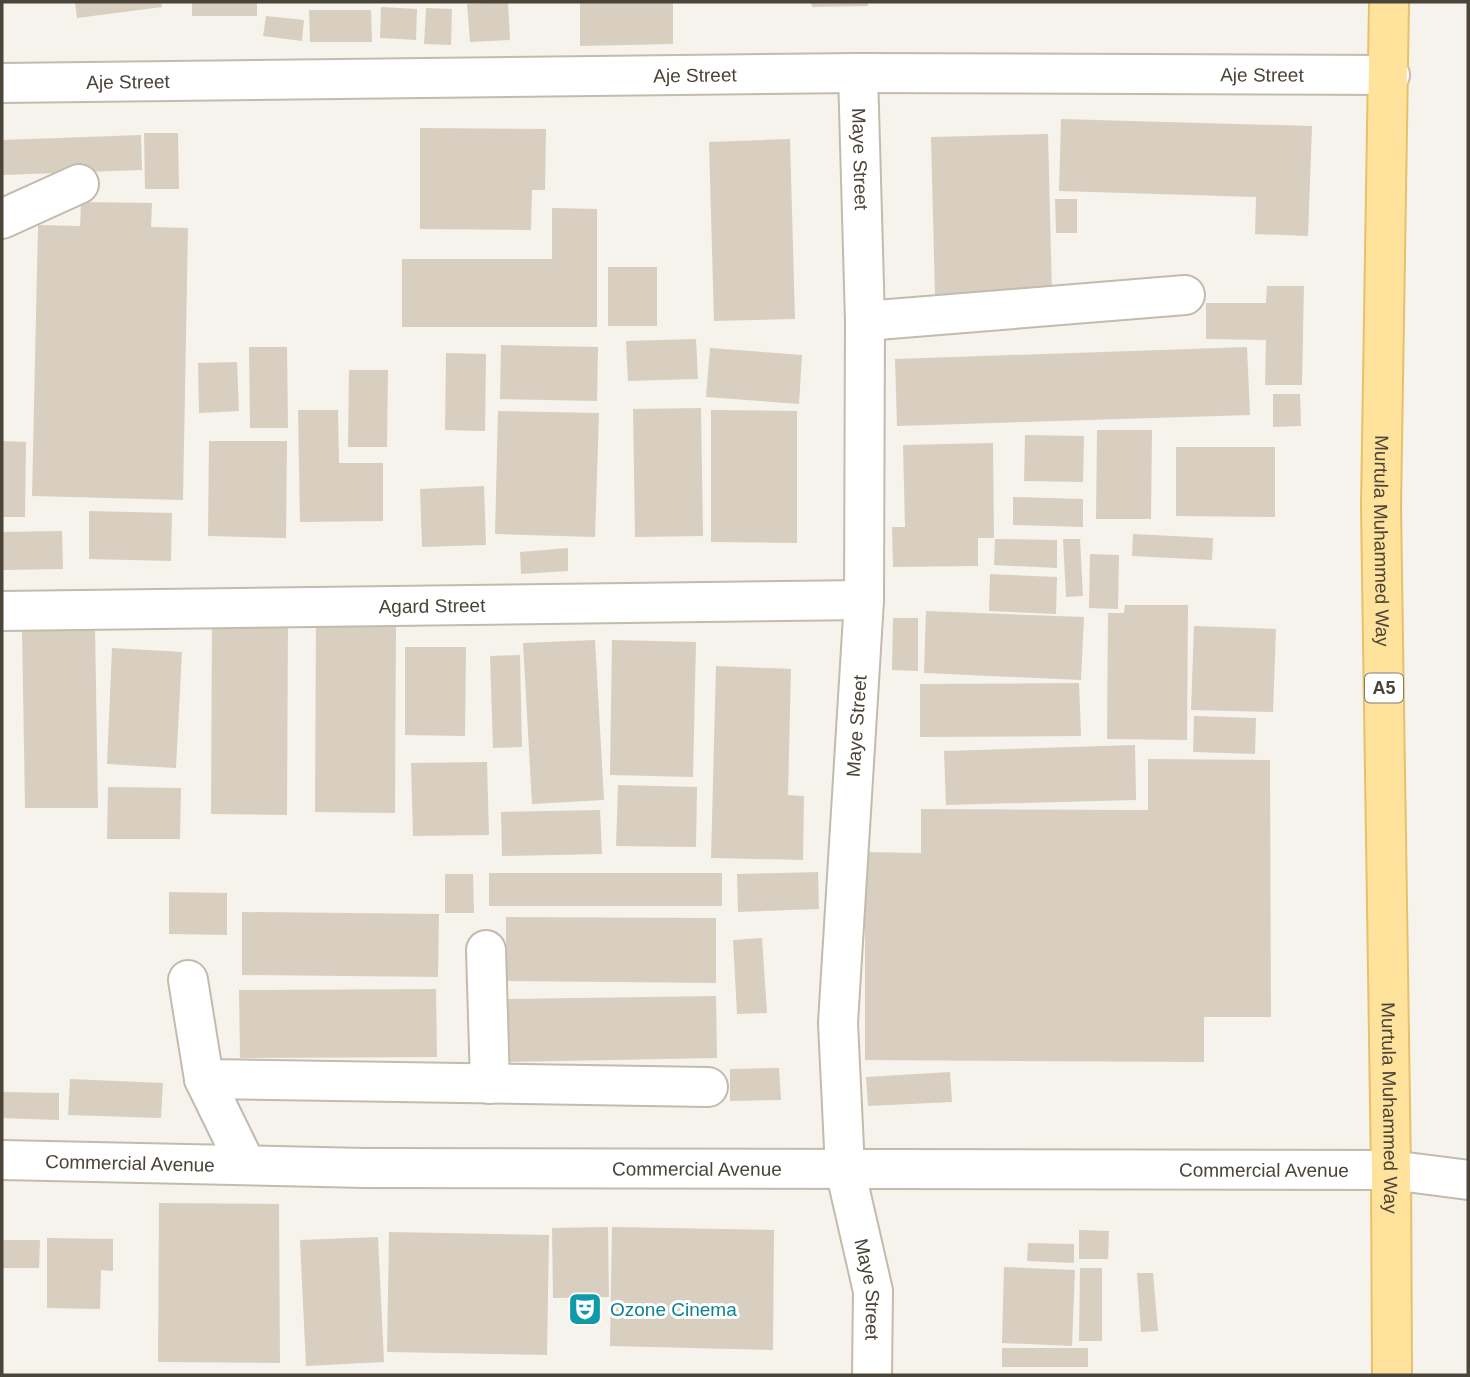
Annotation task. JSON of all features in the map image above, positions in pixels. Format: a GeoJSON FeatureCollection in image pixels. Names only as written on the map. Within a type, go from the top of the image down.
{"type":"FeatureCollection","features":[{"type":"Feature","properties":{"kind":"main road","name":"Murtula Muhammed Way"},"geometry":{"type":"LineString","coordinates":[[1389,2],[1390,75],[1381,507],[1392,1375]]}},
{"type":"Feature","properties":{"kind":"street","name":"Aje Street"},"geometry":{"type":"LineString","coordinates":[[2,83],[858,73],[1390,75]]}},
{"type":"Feature","properties":{"kind":"street","name":"Maye Street"},"geometry":{"type":"LineString","coordinates":[[858,73],[865,321],[864,600],[838,1023],[845,1169],[873,1291],[872,1375]]}},
{"type":"Feature","properties":{"kind":"street"},"geometry":{"type":"LineString","coordinates":[[2,219],[79,184]]}},
{"type":"Feature","properties":{"kind":"street"},"geometry":{"type":"LineString","coordinates":[[865,321],[1185,295]]}},
{"type":"Feature","properties":{"kind":"street","name":"Agard Street"},"geometry":{"type":"LineString","coordinates":[[2,611],[864,600]]}},
{"type":"Feature","properties":{"kind":"street"},"geometry":{"type":"LineString","coordinates":[[486,950],[489,1084]]}},
{"type":"Feature","properties":{"kind":"street"},"geometry":{"type":"LineString","coordinates":[[188,980],[204,1079],[246,1165]]}},
{"type":"Feature","properties":{"kind":"street"},"geometry":{"type":"LineString","coordinates":[[204,1079],[708,1087]]}},
{"type":"Feature","properties":{"kind":"street","name":"Commercial Avenue"},"geometry":{"type":"LineString","coordinates":[[2,1160],[365,1168],[1391,1170],[1468,1180]]}},
{"type":"Feature","properties":{"kind":"building"},"geometry":{"type":"Polygon","coordinates":[[[75,2],[161,2],[162,7],[77,18],[75,2]]]}},
{"type":"Feature","properties":{"kind":"building"},"geometry":{"type":"Polygon","coordinates":[[[192,2],[257,2],[257,16],[192,16],[192,2]]]}},
{"type":"Feature","properties":{"kind":"building"},"geometry":{"type":"Polygon","coordinates":[[[508,2],[510,40],[470,42],[467,4],[508,2]]]}},
{"type":"Feature","properties":{"kind":"building"},"geometry":{"type":"Polygon","coordinates":[[[580,2],[673,2],[673,44],[580,46],[580,2]]]}},
{"type":"Feature","properties":{"kind":"building"},"geometry":{"type":"Polygon","coordinates":[[[811,2],[868,2],[868,6],[812,7],[811,2]]]}},
{"type":"Feature","properties":{"kind":"building"},"geometry":{"type":"Polygon","coordinates":[[[381,7],[417,9],[416,40],[380,38],[381,7]]]}},
{"type":"Feature","properties":{"kind":"building"},"geometry":{"type":"Polygon","coordinates":[[[426,8],[452,9],[451,45],[424,44],[426,8]]]}},
{"type":"Feature","properties":{"kind":"building"},"geometry":{"type":"Polygon","coordinates":[[[309,10],[371,10],[372,42],[310,42],[309,10]]]}},
{"type":"Feature","properties":{"kind":"building"},"geometry":{"type":"Polygon","coordinates":[[[266,16],[304,20],[302,41],[263,36],[266,16]]]}},
{"type":"Feature","properties":{"kind":"building"},"geometry":{"type":"Polygon","coordinates":[[[1061,119],[1312,126],[1308,236],[1255,234],[1256,197],[1059,191],[1061,119]]]}},
{"type":"Feature","properties":{"kind":"building"},"geometry":{"type":"Polygon","coordinates":[[[420,128],[546,129],[545,190],[532,190],[531,230],[420,229],[420,128]]]}},
{"type":"Feature","properties":{"kind":"building"},"geometry":{"type":"Polygon","coordinates":[[[144,133],[178,133],[179,189],[145,189],[144,133]]]}},
{"type":"Feature","properties":{"kind":"building"},"geometry":{"type":"Polygon","coordinates":[[[1048,134],[1052,294],[935,296],[931,137],[1048,134]]]}},
{"type":"Feature","properties":{"kind":"building"},"geometry":{"type":"Polygon","coordinates":[[[141,135],[142,170],[2,175],[2,140],[141,135]]]}},
{"type":"Feature","properties":{"kind":"building"},"geometry":{"type":"Polygon","coordinates":[[[790,139],[795,319],[714,321],[709,142],[790,139]]]}},
{"type":"Feature","properties":{"kind":"building"},"geometry":{"type":"Polygon","coordinates":[[[1055,199],[1077,199],[1077,233],[1056,233],[1055,199]]]}},
{"type":"Feature","properties":{"kind":"building"},"geometry":{"type":"Polygon","coordinates":[[[81,202],[152,203],[151,227],[188,228],[183,500],[32,496],[38,225],[80,226],[81,202]]]}},
{"type":"Feature","properties":{"kind":"building"},"geometry":{"type":"Polygon","coordinates":[[[552,208],[597,209],[597,327],[402,327],[402,259],[552,259],[552,208]]]}},
{"type":"Feature","properties":{"kind":"building"},"geometry":{"type":"Polygon","coordinates":[[[608,267],[657,267],[657,326],[608,326],[608,267]]]}},
{"type":"Feature","properties":{"kind":"building"},"geometry":{"type":"Polygon","coordinates":[[[1267,286],[1304,286],[1302,385],[1265,385],[1266,340],[1206,339],[1206,303],[1266,303],[1267,286]]]}},
{"type":"Feature","properties":{"kind":"building"},"geometry":{"type":"Polygon","coordinates":[[[696,339],[698,379],[628,381],[626,341],[696,339]]]}},
{"type":"Feature","properties":{"kind":"building"},"geometry":{"type":"Polygon","coordinates":[[[501,345],[598,347],[597,401],[500,399],[501,345]]]}},
{"type":"Feature","properties":{"kind":"building"},"geometry":{"type":"Polygon","coordinates":[[[249,347],[287,347],[288,428],[250,428],[249,347]]]}},
{"type":"Feature","properties":{"kind":"building"},"geometry":{"type":"Polygon","coordinates":[[[1247,347],[1250,415],[897,426],[895,359],[1247,347]]]}},
{"type":"Feature","properties":{"kind":"building"},"geometry":{"type":"Polygon","coordinates":[[[710,348],[802,355],[799,404],[706,397],[710,348]]]}},
{"type":"Feature","properties":{"kind":"building"},"geometry":{"type":"Polygon","coordinates":[[[446,353],[486,354],[485,431],[445,430],[446,353]]]}},
{"type":"Feature","properties":{"kind":"building"},"geometry":{"type":"Polygon","coordinates":[[[237,362],[239,411],[199,413],[198,363],[237,362]]]}},
{"type":"Feature","properties":{"kind":"building"},"geometry":{"type":"Polygon","coordinates":[[[349,370],[388,370],[387,447],[348,447],[349,370]]]}},
{"type":"Feature","properties":{"kind":"building"},"geometry":{"type":"Polygon","coordinates":[[[1273,394],[1300,394],[1301,426],[1273,427],[1273,394]]]}},
{"type":"Feature","properties":{"kind":"building"},"geometry":{"type":"Polygon","coordinates":[[[701,408],[703,536],[635,537],[633,409],[701,408]]]}},
{"type":"Feature","properties":{"kind":"building"},"geometry":{"type":"Polygon","coordinates":[[[298,410],[338,410],[339,463],[383,463],[383,521],[300,522],[298,410]]]}},
{"type":"Feature","properties":{"kind":"building"},"geometry":{"type":"Polygon","coordinates":[[[711,410],[797,411],[797,543],[711,542],[711,410]]]}},
{"type":"Feature","properties":{"kind":"building"},"geometry":{"type":"Polygon","coordinates":[[[498,411],[599,413],[595,537],[495,534],[498,411]]]}},
{"type":"Feature","properties":{"kind":"building"},"geometry":{"type":"Polygon","coordinates":[[[1097,430],[1152,430],[1151,519],[1096,519],[1097,430]]]}},
{"type":"Feature","properties":{"kind":"building"},"geometry":{"type":"Polygon","coordinates":[[[1025,435],[1084,436],[1083,482],[1024,481],[1025,435]]]}},
{"type":"Feature","properties":{"kind":"building"},"geometry":{"type":"Polygon","coordinates":[[[2,441],[26,442],[25,517],[2,517],[2,441]]]}},
{"type":"Feature","properties":{"kind":"building"},"geometry":{"type":"Polygon","coordinates":[[[209,441],[287,441],[286,538],[208,536],[209,441]]]}},
{"type":"Feature","properties":{"kind":"building"},"geometry":{"type":"Polygon","coordinates":[[[993,443],[994,538],[978,538],[978,566],[893,567],[892,527],[905,527],[903,445],[993,443]]]}},
{"type":"Feature","properties":{"kind":"building"},"geometry":{"type":"Polygon","coordinates":[[[1176,447],[1275,447],[1275,517],[1176,516],[1176,447]]]}},
{"type":"Feature","properties":{"kind":"building"},"geometry":{"type":"Polygon","coordinates":[[[484,486],[486,545],[422,547],[420,489],[484,486]]]}},
{"type":"Feature","properties":{"kind":"building"},"geometry":{"type":"Polygon","coordinates":[[[1013,497],[1083,499],[1083,527],[1013,525],[1013,497]]]}},
{"type":"Feature","properties":{"kind":"building"},"geometry":{"type":"Polygon","coordinates":[[[89,511],[172,513],[171,561],[89,559],[89,511]]]}},
{"type":"Feature","properties":{"kind":"building"},"geometry":{"type":"Polygon","coordinates":[[[62,531],[63,569],[3,570],[2,532],[62,531]]]}},
{"type":"Feature","properties":{"kind":"building"},"geometry":{"type":"Polygon","coordinates":[[[1133,534],[1213,538],[1212,560],[1132,556],[1133,534]]]}},
{"type":"Feature","properties":{"kind":"building"},"geometry":{"type":"Polygon","coordinates":[[[995,539],[1057,540],[1057,568],[994,565],[995,539]]]}},
{"type":"Feature","properties":{"kind":"building"},"geometry":{"type":"Polygon","coordinates":[[[1063,539],[1080,539],[1083,596],[1066,597],[1063,539]]]}},
{"type":"Feature","properties":{"kind":"building"},"geometry":{"type":"Polygon","coordinates":[[[568,548],[568,571],[521,574],[520,552],[568,548]]]}},
{"type":"Feature","properties":{"kind":"building"},"geometry":{"type":"Polygon","coordinates":[[[1090,554],[1119,555],[1118,609],[1089,608],[1090,554]]]}},
{"type":"Feature","properties":{"kind":"building"},"geometry":{"type":"Polygon","coordinates":[[[990,574],[1057,577],[1056,614],[989,611],[990,574]]]}},
{"type":"Feature","properties":{"kind":"building"},"geometry":{"type":"Polygon","coordinates":[[[1125,605],[1188,605],[1187,740],[1107,739],[1108,613],[1124,613],[1125,605]]]}},
{"type":"Feature","properties":{"kind":"building"},"geometry":{"type":"Polygon","coordinates":[[[926,611],[1084,617],[1081,680],[924,673],[926,611]]]}},
{"type":"Feature","properties":{"kind":"building"},"geometry":{"type":"Polygon","coordinates":[[[893,618],[918,618],[918,671],[892,670],[893,618]]]}},
{"type":"Feature","properties":{"kind":"building"},"geometry":{"type":"Polygon","coordinates":[[[212,619],[288,620],[287,815],[211,814],[212,619]]]}},
{"type":"Feature","properties":{"kind":"building"},"geometry":{"type":"Polygon","coordinates":[[[316,622],[396,623],[395,813],[315,812],[316,622]]]}},
{"type":"Feature","properties":{"kind":"building"},"geometry":{"type":"Polygon","coordinates":[[[1194,626],[1276,629],[1273,712],[1191,710],[1194,626]]]}},
{"type":"Feature","properties":{"kind":"building"},"geometry":{"type":"Polygon","coordinates":[[[95,627],[98,808],[25,808],[22,628],[95,627]]]}},
{"type":"Feature","properties":{"kind":"building"},"geometry":{"type":"Polygon","coordinates":[[[595,640],[604,800],[532,804],[523,643],[595,640]]]}},
{"type":"Feature","properties":{"kind":"building"},"geometry":{"type":"Polygon","coordinates":[[[612,640],[696,642],[693,777],[610,775],[612,640]]]}},
{"type":"Feature","properties":{"kind":"building"},"geometry":{"type":"Polygon","coordinates":[[[405,647],[466,647],[465,736],[405,735],[405,647]]]}},
{"type":"Feature","properties":{"kind":"building"},"geometry":{"type":"Polygon","coordinates":[[[112,648],[182,652],[176,768],[107,764],[112,648]]]}},
{"type":"Feature","properties":{"kind":"building"},"geometry":{"type":"Polygon","coordinates":[[[520,655],[522,747],[493,748],[490,656],[520,655]]]}},
{"type":"Feature","properties":{"kind":"building"},"geometry":{"type":"Polygon","coordinates":[[[716,666],[791,669],[788,795],[804,796],[803,860],[711,858],[716,666]]]}},
{"type":"Feature","properties":{"kind":"building"},"geometry":{"type":"Polygon","coordinates":[[[1079,683],[1081,736],[920,737],[920,684],[1079,683]]]}},
{"type":"Feature","properties":{"kind":"building"},"geometry":{"type":"Polygon","coordinates":[[[1194,716],[1256,718],[1255,754],[1193,752],[1194,716]]]}},
{"type":"Feature","properties":{"kind":"building"},"geometry":{"type":"Polygon","coordinates":[[[1135,745],[1136,800],[946,805],[944,751],[1135,745]]]}},
{"type":"Feature","properties":{"kind":"building"},"geometry":{"type":"Polygon","coordinates":[[[1148,759],[1270,760],[1271,1017],[1204,1017],[1204,1062],[865,1060],[865,852],[921,853],[921,809],[1148,810],[1148,759]]]}},
{"type":"Feature","properties":{"kind":"building"},"geometry":{"type":"Polygon","coordinates":[[[487,762],[489,835],[413,836],[411,763],[487,762]]]}},
{"type":"Feature","properties":{"kind":"building"},"geometry":{"type":"Polygon","coordinates":[[[618,785],[697,787],[696,847],[616,846],[618,785]]]}},
{"type":"Feature","properties":{"kind":"building"},"geometry":{"type":"Polygon","coordinates":[[[108,787],[181,788],[180,839],[107,839],[108,787]]]}},
{"type":"Feature","properties":{"kind":"building"},"geometry":{"type":"Polygon","coordinates":[[[600,810],[602,854],[502,856],[501,812],[600,810]]]}},
{"type":"Feature","properties":{"kind":"building"},"geometry":{"type":"Polygon","coordinates":[[[818,872],[819,909],[738,912],[737,874],[818,872]]]}},
{"type":"Feature","properties":{"kind":"building"},"geometry":{"type":"Polygon","coordinates":[[[489,873],[722,873],[722,906],[489,906],[489,873]]]}},
{"type":"Feature","properties":{"kind":"building"},"geometry":{"type":"Polygon","coordinates":[[[445,874],[473,874],[474,913],[445,913],[445,874]]]}},
{"type":"Feature","properties":{"kind":"building"},"geometry":{"type":"Polygon","coordinates":[[[169,892],[227,893],[227,935],[169,934],[169,892]]]}},
{"type":"Feature","properties":{"kind":"building"},"geometry":{"type":"Polygon","coordinates":[[[242,912],[439,914],[438,977],[242,975],[242,912]]]}},
{"type":"Feature","properties":{"kind":"building"},"geometry":{"type":"Polygon","coordinates":[[[506,917],[716,918],[716,983],[506,981],[506,917]]]}},
{"type":"Feature","properties":{"kind":"building"},"geometry":{"type":"Polygon","coordinates":[[[762,938],[767,1013],[737,1014],[733,940],[762,938]]]}},
{"type":"Feature","properties":{"kind":"building"},"geometry":{"type":"Polygon","coordinates":[[[436,989],[437,1057],[240,1058],[239,990],[436,989]]]}},
{"type":"Feature","properties":{"kind":"building"},"geometry":{"type":"Polygon","coordinates":[[[716,996],[717,1058],[509,1062],[508,999],[716,996]]]}},
{"type":"Feature","properties":{"kind":"building"},"geometry":{"type":"Polygon","coordinates":[[[779,1068],[781,1100],[730,1101],[730,1069],[779,1068]]]}},
{"type":"Feature","properties":{"kind":"building"},"geometry":{"type":"Polygon","coordinates":[[[950,1072],[952,1102],[868,1106],[866,1077],[950,1072]]]}},
{"type":"Feature","properties":{"kind":"building"},"geometry":{"type":"Polygon","coordinates":[[[70,1079],[163,1083],[161,1118],[68,1115],[70,1079]]]}},
{"type":"Feature","properties":{"kind":"building"},"geometry":{"type":"Polygon","coordinates":[[[2,1092],[59,1093],[59,1120],[2,1118],[2,1092]]]}},
{"type":"Feature","properties":{"kind":"building"},"geometry":{"type":"Polygon","coordinates":[[[159,1203],[279,1204],[280,1363],[158,1362],[159,1203]]]}},
{"type":"Feature","properties":{"kind":"building"},"geometry":{"type":"Polygon","coordinates":[[[608,1227],[609,1297],[553,1298],[552,1228],[608,1227]]]}},
{"type":"Feature","properties":{"kind":"building"},"geometry":{"type":"Polygon","coordinates":[[[612,1227],[774,1230],[773,1350],[610,1346],[612,1227]]]}},
{"type":"Feature","properties":{"kind":"building"},"geometry":{"type":"Polygon","coordinates":[[[1079,1230],[1109,1231],[1108,1259],[1079,1259],[1079,1230]]]}},
{"type":"Feature","properties":{"kind":"building"},"geometry":{"type":"Polygon","coordinates":[[[389,1232],[549,1235],[547,1355],[387,1352],[389,1232]]]}},
{"type":"Feature","properties":{"kind":"building"},"geometry":{"type":"Polygon","coordinates":[[[378,1237],[384,1362],[306,1366],[300,1240],[378,1237]]]}},
{"type":"Feature","properties":{"kind":"building"},"geometry":{"type":"Polygon","coordinates":[[[47,1238],[113,1239],[113,1271],[101,1270],[100,1309],[47,1308],[47,1238]]]}},
{"type":"Feature","properties":{"kind":"building"},"geometry":{"type":"Polygon","coordinates":[[[2,1240],[40,1240],[39,1268],[2,1268],[2,1240]]]}},
{"type":"Feature","properties":{"kind":"building"},"geometry":{"type":"Polygon","coordinates":[[[1028,1243],[1074,1244],[1074,1263],[1027,1261],[1028,1243]]]}},
{"type":"Feature","properties":{"kind":"building"},"geometry":{"type":"Polygon","coordinates":[[[1004,1267],[1075,1270],[1072,1346],[1002,1343],[1004,1267]]]}},
{"type":"Feature","properties":{"kind":"building"},"geometry":{"type":"Polygon","coordinates":[[[1080,1268],[1102,1268],[1102,1341],[1079,1341],[1080,1268]]]}},
{"type":"Feature","properties":{"kind":"building"},"geometry":{"type":"Polygon","coordinates":[[[1137,1273],[1153,1273],[1158,1331],[1141,1332],[1137,1273]]]}},
{"type":"Feature","properties":{"kind":"building"},"geometry":{"type":"Polygon","coordinates":[[[1002,1348],[1088,1348],[1088,1367],[1002,1367],[1002,1348]]]}},
{"type":"Feature","properties":{"kind":"place","name":"Ozone Cinema"},"geometry":{"type":"Point","coordinates":[585,1309]}}]}
